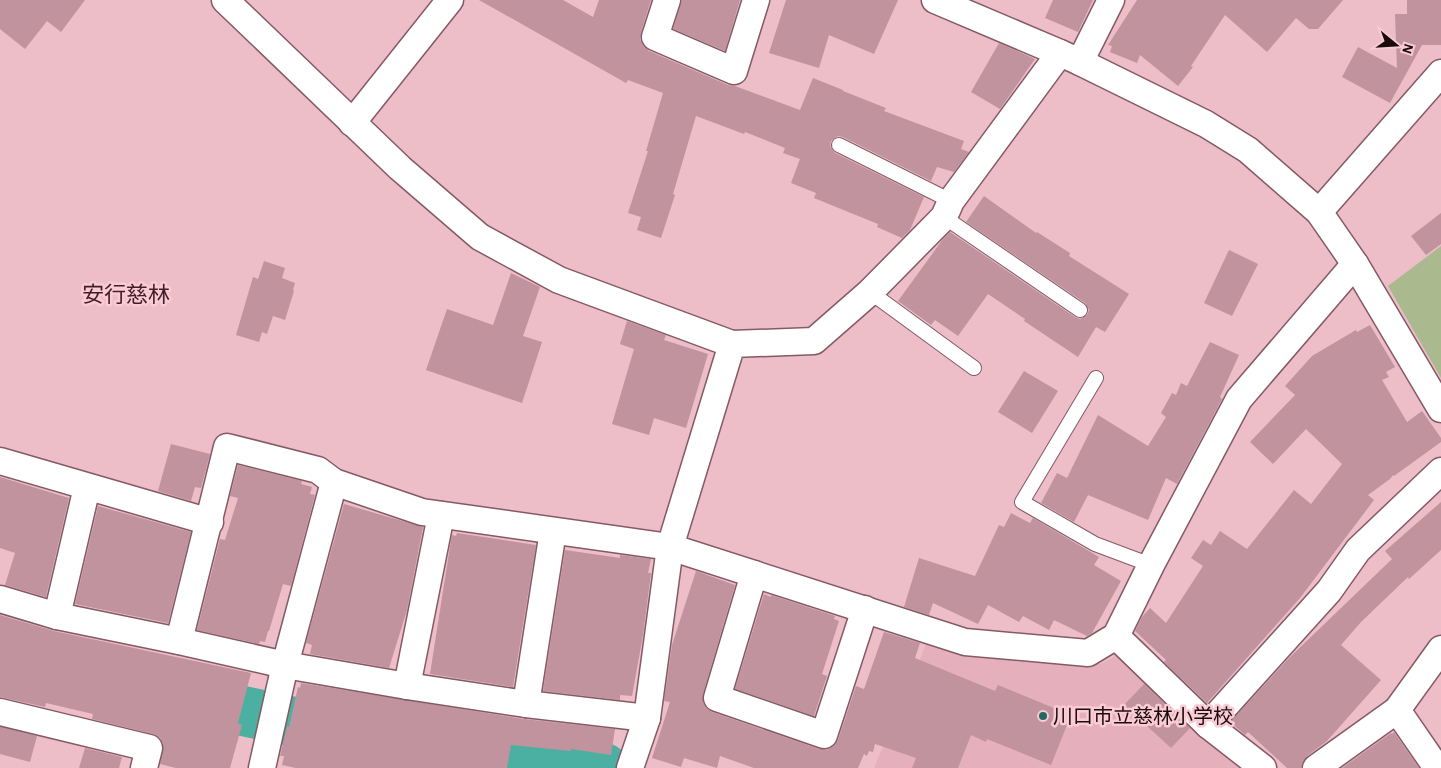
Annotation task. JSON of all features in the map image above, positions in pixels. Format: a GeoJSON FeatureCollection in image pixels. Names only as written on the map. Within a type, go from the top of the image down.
{"type":"FeatureCollection","features":[{"type":"Feature","properties":{"kind":"street"},"geometry":{"type":"LineString","coordinates":[[225,0],[400,168],[480,237],[559,280],[732,344],[814,341],[870,292],[948,209],[1070,57],[1111,0]]}},
{"type":"Feature","properties":{"kind":"street"},"geometry":{"type":"LineString","coordinates":[[352,123],[450,0]]}},
{"type":"Feature","properties":{"kind":"street"},"geometry":{"type":"LineString","coordinates":[[667,0],[655,37],[734,71],[756,0]]}},
{"type":"Feature","properties":{"kind":"street"},"geometry":{"type":"LineString","coordinates":[[935,0],[1070,57],[1206,124],[1248,150],[1319,212],[1355,264],[1441,409]]}},
{"type":"Feature","properties":{"kind":"street"},"geometry":{"type":"LineString","coordinates":[[1319,212],[1441,73]]}},
{"type":"Feature","properties":{"kind":"street"},"geometry":{"type":"LineString","coordinates":[[179,641],[210,522],[227,447],[318,470],[334,482],[422,512],[670,547],[965,642],[1088,653],[1116,636],[1151,565],[1239,399],[1355,264]]}},
{"type":"Feature","properties":{"kind":"street"},"geometry":{"type":"LineString","coordinates":[[630,768],[647,718],[670,547],[732,344]]}},
{"type":"Feature","properties":{"kind":"street"},"geometry":{"type":"LineString","coordinates":[[0,461],[210,522]]}},
{"type":"Feature","properties":{"kind":"street"},"geometry":{"type":"LineString","coordinates":[[1208,725],[1329,591],[1358,550],[1441,471]]}},
{"type":"Feature","properties":{"kind":"street"},"geometry":{"type":"LineString","coordinates":[[262,768],[285,665],[334,482]]}},
{"type":"Feature","properties":{"kind":"street"},"geometry":{"type":"LineString","coordinates":[[57,616],[87,487]]}},
{"type":"Feature","properties":{"kind":"street"},"geometry":{"type":"LineString","coordinates":[[406,686],[441,515]]}},
{"type":"Feature","properties":{"kind":"street"},"geometry":{"type":"LineString","coordinates":[[526,704],[553,531]]}},
{"type":"Feature","properties":{"kind":"street"},"geometry":{"type":"LineString","coordinates":[[754,574],[717,698],[824,736],[865,609]]}},
{"type":"Feature","properties":{"kind":"street"},"geometry":{"type":"LineString","coordinates":[[0,599],[57,616],[285,665],[526,704],[647,718]]}},
{"type":"Feature","properties":{"kind":"street"},"geometry":{"type":"LineString","coordinates":[[1116,636],[1208,725],[1263,768]]}},
{"type":"Feature","properties":{"kind":"street"},"geometry":{"type":"LineString","coordinates":[[1316,768],[1397,710],[1441,649]]}},
{"type":"Feature","properties":{"kind":"street"},"geometry":{"type":"LineString","coordinates":[[1397,710],[1437,768]]}},
{"type":"Feature","properties":{"kind":"street"},"geometry":{"type":"LineString","coordinates":[[0,712],[149,748],[144,768]]}},
{"type":"Feature","properties":{"kind":"lane"},"geometry":{"type":"LineString","coordinates":[[839,144],[948,209],[1080,310]]}},
{"type":"Feature","properties":{"kind":"lane"},"geometry":{"type":"LineString","coordinates":[[870,292],[974,368]]}},
{"type":"Feature","properties":{"kind":"lane"},"geometry":{"type":"LineString","coordinates":[[1096,378],[1022,502],[1095,544],[1151,565]]}},
{"type":"Feature","properties":{"kind":"shaded area","name":"川口市立慈林小学校"},"geometry":{"type":"Polygon","coordinates":[[[927,642],[972,653],[1036,663],[1101,664],[1121,653],[1248,768],[874,768],[927,642]]]}},
{"type":"Feature","properties":{"kind":"green space"},"geometry":{"type":"Polygon","coordinates":[[[1441,246],[1441,378],[1388,286],[1441,246]]]}},
{"type":"Feature","properties":{"kind":"building"},"geometry":{"type":"Polygon","coordinates":[[[0,0],[85,0],[61,32],[47,21],[25,49],[0,29],[0,0]]]}},
{"type":"Feature","properties":{"kind":"building"},"geometry":{"type":"Polygon","coordinates":[[[479,0],[563,0],[593,17],[599,0],[651,0],[640,39],[643,46],[649,51],[728,85],[800,110],[813,78],[886,108],[884,111],[964,141],[961,149],[969,152],[954,172],[937,167],[931,181],[843,137],[838,136],[831,141],[830,146],[835,153],[924,197],[910,230],[902,238],[877,227],[878,224],[814,198],[816,193],[791,183],[800,159],[783,153],[785,148],[745,132],[744,134],[696,116],[673,194],[675,195],[661,238],[637,230],[641,217],[628,213],[648,151],[646,151],[663,93],[628,80],[626,83],[479,0]]]}},
{"type":"Feature","properties":{"kind":"building"},"geometry":{"type":"Polygon","coordinates":[[[682,0],[740,0],[725,51],[673,29],[682,0]]]}},
{"type":"Feature","properties":{"kind":"building"},"geometry":{"type":"Polygon","coordinates":[[[786,0],[898,0],[874,54],[829,35],[819,68],[769,53],[786,0]]]}},
{"type":"Feature","properties":{"kind":"building"},"geometry":{"type":"Polygon","coordinates":[[[1053,0],[1093,0],[1078,32],[1045,18],[1053,0]]]}},
{"type":"Feature","properties":{"kind":"building"},"geometry":{"type":"Polygon","coordinates":[[[1137,0],[1343,0],[1318,29],[1309,29],[1296,18],[1267,52],[1225,15],[1191,66],[1193,67],[1178,86],[1140,55],[1137,63],[1110,52],[1112,46],[1108,45],[1137,0]]]}},
{"type":"Feature","properties":{"kind":"building"},"geometry":{"type":"Polygon","coordinates":[[[1407,0],[1441,0],[1441,45],[1422,45],[1390,103],[1342,77],[1358,47],[1397,68],[1395,14],[1407,14],[1407,0]]]}},
{"type":"Feature","properties":{"kind":"building"},"geometry":{"type":"Polygon","coordinates":[[[999,43],[1035,59],[1000,109],[971,92],[999,43]]]}},
{"type":"Feature","properties":{"kind":"building"},"geometry":{"type":"Polygon","coordinates":[[[984,196],[1036,233],[1070,253],[1069,256],[1129,294],[1105,332],[1096,327],[1078,357],[988,294],[958,336],[935,320],[931,325],[898,301],[950,232],[1075,317],[1080,319],[1087,315],[1089,310],[1085,303],[966,222],[984,196]]]}},
{"type":"Feature","properties":{"kind":"building"},"geometry":{"type":"Polygon","coordinates":[[[1441,213],[1441,244],[1426,255],[1411,236],[1441,213]]]}},
{"type":"Feature","properties":{"kind":"building"},"geometry":{"type":"Polygon","coordinates":[[[1229,250],[1258,264],[1232,316],[1204,303],[1229,250]]]}},
{"type":"Feature","properties":{"kind":"building"},"geometry":{"type":"Polygon","coordinates":[[[264,261],[285,268],[282,278],[295,283],[285,320],[273,316],[267,334],[262,332],[259,342],[236,335],[253,277],[258,279],[264,261]]]}},
{"type":"Feature","properties":{"kind":"building"},"geometry":{"type":"Polygon","coordinates":[[[511,273],[540,287],[523,336],[542,342],[522,403],[426,370],[447,309],[493,325],[511,273]]]}},
{"type":"Feature","properties":{"kind":"building"},"geometry":{"type":"Polygon","coordinates":[[[627,321],[666,335],[664,340],[708,354],[686,428],[654,418],[649,435],[612,424],[634,349],[620,344],[627,321]]]}},
{"type":"Feature","properties":{"kind":"building"},"geometry":{"type":"Polygon","coordinates":[[[1370,325],[1395,367],[1386,372],[1389,377],[1382,380],[1407,422],[1422,411],[1441,438],[1441,442],[1368,495],[1374,500],[1300,598],[1207,703],[1135,631],[1142,617],[1150,608],[1166,623],[1203,566],[1191,558],[1203,540],[1211,545],[1220,531],[1247,549],[1294,490],[1311,504],[1342,464],[1306,429],[1273,464],[1250,442],[1295,395],[1285,386],[1312,356],[1356,330],[1357,332],[1370,325]]]}},
{"type":"Feature","properties":{"kind":"building"},"geometry":{"type":"Polygon","coordinates":[[[1210,342],[1239,355],[1220,397],[1222,399],[1177,484],[1166,478],[1148,520],[1088,495],[1074,522],[1041,503],[1057,473],[1067,478],[1098,415],[1148,446],[1166,417],[1161,413],[1172,393],[1176,395],[1181,383],[1187,386],[1210,342]]]}},
{"type":"Feature","properties":{"kind":"building"},"geometry":{"type":"Polygon","coordinates":[[[1024,371],[1058,391],[1032,433],[998,412],[1024,371]]]}},
{"type":"Feature","properties":{"kind":"building"},"geometry":{"type":"Polygon","coordinates":[[[171,444],[210,454],[201,488],[195,487],[191,501],[158,491],[171,444]]]}},
{"type":"Feature","properties":{"kind":"building"},"geometry":{"type":"Polygon","coordinates":[[[238,465],[302,481],[301,484],[312,487],[310,494],[315,495],[291,586],[283,584],[265,642],[260,641],[259,644],[197,630],[220,539],[225,540],[238,498],[230,496],[238,465]]]}},
{"type":"Feature","properties":{"kind":"building"},"geometry":{"type":"Polygon","coordinates":[[[0,477],[69,498],[46,597],[5,585],[15,553],[0,548],[0,477]]]}},
{"type":"Feature","properties":{"kind":"building"},"geometry":{"type":"Polygon","coordinates":[[[1441,502],[1441,550],[1409,579],[1408,577],[1361,622],[1341,645],[1381,680],[1327,741],[1307,756],[1301,768],[1287,768],[1248,732],[1245,735],[1230,722],[1290,657],[1392,559],[1385,551],[1441,502]]]}},
{"type":"Feature","properties":{"kind":"building"},"geometry":{"type":"Polygon","coordinates":[[[344,504],[423,527],[407,610],[389,668],[310,654],[312,645],[306,643],[344,504]]]}},
{"type":"Feature","properties":{"kind":"building"},"geometry":{"type":"Polygon","coordinates":[[[98,506],[191,532],[168,623],[75,604],[98,506]]]}},
{"type":"Feature","properties":{"kind":"building"},"geometry":{"type":"Polygon","coordinates":[[[1011,513],[1030,523],[1033,518],[1099,557],[1094,565],[1121,581],[1092,633],[1087,636],[1054,620],[1049,630],[1023,616],[1019,622],[988,605],[978,624],[933,603],[929,615],[904,607],[919,558],[975,576],[999,525],[1004,527],[1011,513]]]}},
{"type":"Feature","properties":{"kind":"building"},"geometry":{"type":"Polygon","coordinates":[[[457,533],[536,545],[513,687],[430,674],[451,540],[452,535],[456,536],[457,533]]]}},
{"type":"Feature","properties":{"kind":"building"},"geometry":{"type":"Polygon","coordinates":[[[565,550],[620,558],[620,555],[651,559],[648,573],[651,573],[643,635],[632,696],[620,695],[620,700],[543,691],[565,550]]]}},
{"type":"Feature","properties":{"kind":"building"},"geometry":{"type":"Polygon","coordinates":[[[696,571],[735,585],[703,694],[703,702],[706,708],[712,712],[819,749],[827,750],[834,746],[838,740],[856,686],[864,689],[884,632],[920,643],[915,658],[995,691],[998,685],[1071,715],[1051,765],[987,739],[986,742],[971,735],[958,768],[912,768],[916,758],[875,744],[873,752],[869,751],[867,756],[864,754],[858,768],[754,768],[720,756],[717,768],[684,758],[681,767],[652,758],[670,702],[664,701],[672,645],[696,571]]]}},
{"type":"Feature","properties":{"kind":"building"},"geometry":{"type":"Polygon","coordinates":[[[764,594],[835,616],[834,619],[839,621],[822,674],[827,676],[814,716],[735,689],[764,594]]]}},
{"type":"Feature","properties":{"kind":"building"},"geometry":{"type":"Polygon","coordinates":[[[0,615],[54,631],[251,673],[238,723],[242,725],[230,768],[176,768],[160,764],[163,744],[160,738],[153,734],[92,719],[93,714],[46,703],[45,707],[0,697],[0,615]]]}},
{"type":"Feature","properties":{"kind":"building"},"geometry":{"type":"Polygon","coordinates":[[[301,683],[524,719],[615,729],[611,755],[571,749],[571,751],[511,745],[507,768],[296,768],[282,765],[284,756],[280,756],[298,687],[300,688],[301,683]]]}},
{"type":"Feature","properties":{"kind":"building"},"geometry":{"type":"Polygon","coordinates":[[[1144,684],[1190,728],[1171,748],[1124,705],[1144,684]]]}},
{"type":"Feature","properties":{"kind":"building"},"geometry":{"type":"Polygon","coordinates":[[[0,727],[37,736],[30,762],[0,754],[0,727]]]}},
{"type":"Feature","properties":{"kind":"building"},"geometry":{"type":"Polygon","coordinates":[[[1394,732],[1419,768],[1342,768],[1391,733],[1394,732]]]}},
{"type":"Feature","properties":{"kind":"building"},"geometry":{"type":"Polygon","coordinates":[[[85,748],[122,757],[119,768],[79,768],[85,748]]]}},
{"type":"Feature","properties":{"kind":"waterway"},"geometry":{"type":"LineString","coordinates":[[172,698],[234,709],[359,736]]}},
{"type":"Feature","properties":{"kind":"waterway"},"geometry":{"type":"LineString","coordinates":[[440,746],[517,754],[604,768]]}},
{"type":"Feature","properties":{"kind":"place","name":"川口市立慈林小学校"},"geometry":{"type":"Point","coordinates":[1043,716]}},
{"type":"Feature","properties":{"kind":"district","name":"安行慈林"},"geometry":{"type":"Point","coordinates":[126,294]}}]}
